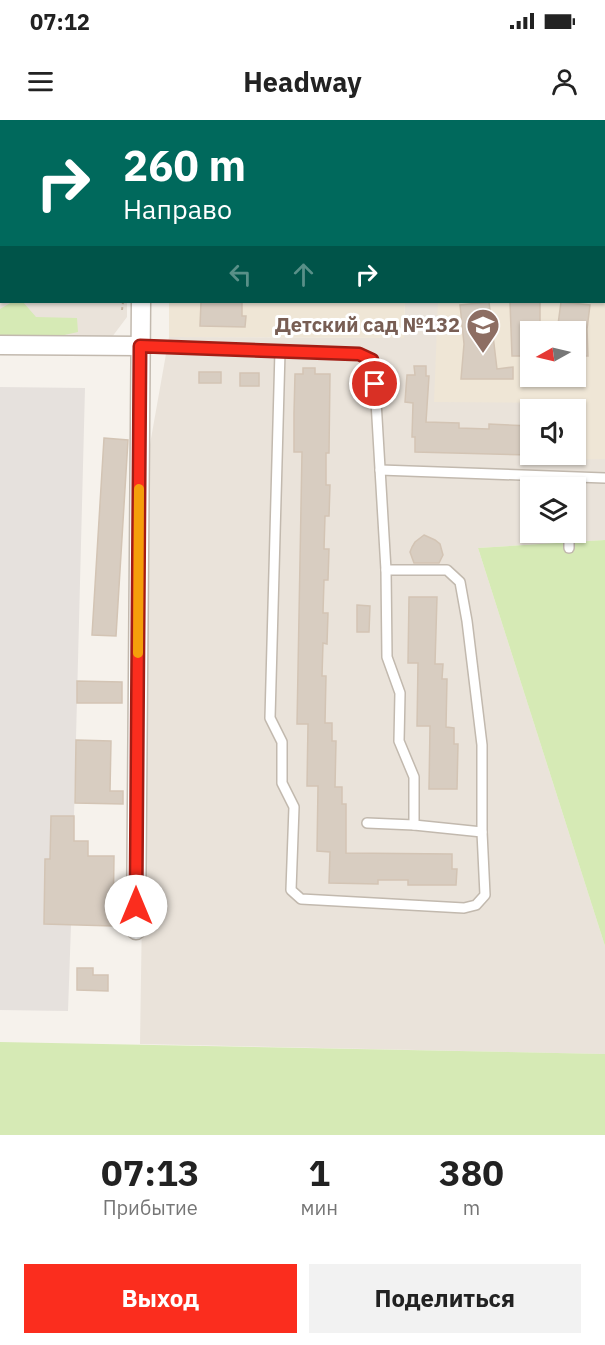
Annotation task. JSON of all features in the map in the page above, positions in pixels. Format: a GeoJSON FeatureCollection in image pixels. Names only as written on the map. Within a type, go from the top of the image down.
{"type":"FeatureCollection","features":[{"type":"Feature","properties":{"kind":"street"},"geometry":{"type":"LineString","coordinates":[[136,930],[141,303]]}},
{"type":"Feature","properties":{"kind":"street"},"geometry":{"type":"LineString","coordinates":[[0,345],[140,346]]}},
{"type":"Feature","properties":{"kind":"lane"},"geometry":{"type":"LineString","coordinates":[[140,346],[359,354],[372,360],[386,570],[387,657],[400,693],[399,741],[414,777],[414,825]]}},
{"type":"Feature","properties":{"kind":"lane"},"geometry":{"type":"LineString","coordinates":[[280,351],[270,718],[282,742],[282,783],[294,807],[291,890],[301,899],[464,908],[476,905],[485,895],[482,745],[460,582],[447,570],[386,570]]}},
{"type":"Feature","properties":{"kind":"lane"},"geometry":{"type":"LineString","coordinates":[[380,470],[568,477]]}},
{"type":"Feature","properties":{"kind":"lane"},"geometry":{"type":"LineString","coordinates":[[586,477],[605,478]]}},
{"type":"Feature","properties":{"kind":"lane"},"geometry":{"type":"LineString","coordinates":[[569,543],[569,548]]}},
{"type":"Feature","properties":{"kind":"lane"},"geometry":{"type":"LineString","coordinates":[[367,823],[483,832]]}},
{"type":"Feature","properties":{"kind":"path"},"geometry":{"type":"LineString","coordinates":[[122,310],[123,303]]}},
{"type":"Feature","properties":{"kind":"shaded area"},"geometry":{"type":"Polygon","coordinates":[[[0,303],[127,303],[127,317],[112,337],[0,334],[0,303]]]}},
{"type":"Feature","properties":{"kind":"shaded area"},"geometry":{"type":"Polygon","coordinates":[[[169,303],[405,303],[404,338],[169,337],[169,303]]]}},
{"type":"Feature","properties":{"kind":"shaded area"},"geometry":{"type":"Polygon","coordinates":[[[405,303],[605,303],[605,540],[586,541],[586,477],[520,477],[520,543],[557,543],[478,548],[605,946],[605,1054],[140,1044],[149,450],[169,337],[404,338],[405,303]]]}},
{"type":"Feature","properties":{"kind":"shaded area","name":"Детский сад №132"},"geometry":{"type":"Polygon","coordinates":[[[438,303],[605,303],[605,459],[586,459],[586,399],[520,399],[520,403],[434,402],[438,303]]]}},
{"type":"Feature","properties":{"kind":"shaded area"},"geometry":{"type":"Polygon","coordinates":[[[0,387],[85,388],[74,816],[51,816],[50,859],[45,860],[44,924],[71,925],[68,1011],[0,1010],[0,387]]]}},
{"type":"Feature","properties":{"kind":"green space"},"geometry":{"type":"Polygon","coordinates":[[[10,303],[24,303],[36,317],[77,318],[78,332],[28,343],[0,341],[0,309],[10,303]]]}},
{"type":"Feature","properties":{"kind":"green space"},"geometry":{"type":"Polygon","coordinates":[[[605,540],[605,946],[478,548],[605,540]]]}},
{"type":"Feature","properties":{"kind":"green space"},"geometry":{"type":"Polygon","coordinates":[[[0,1042],[605,1054],[605,1135],[0,1135],[0,1042]]]}},
{"type":"Feature","properties":{"kind":"building"},"geometry":{"type":"Polygon","coordinates":[[[201,303],[242,303],[242,316],[246,316],[245,327],[200,326],[201,303]]]}},
{"type":"Feature","properties":{"kind":"building"},"geometry":{"type":"Polygon","coordinates":[[[489,303],[497,369],[513,367],[513,379],[461,379],[464,344],[460,305],[489,303]]]}},
{"type":"Feature","properties":{"kind":"building"},"geometry":{"type":"Polygon","coordinates":[[[510,303],[540,303],[540,321],[520,321],[520,356],[512,356],[510,303]]]}},
{"type":"Feature","properties":{"kind":"building"},"geometry":{"type":"Polygon","coordinates":[[[561,303],[590,305],[587,329],[588,356],[586,356],[586,321],[558,321],[561,303]]]}},
{"type":"Feature","properties":{"kind":"building"},"geometry":{"type":"Polygon","coordinates":[[[414,366],[426,366],[426,376],[429,376],[426,422],[459,423],[459,428],[489,429],[489,424],[520,425],[520,455],[415,452],[415,437],[412,437],[413,403],[405,402],[407,375],[415,375],[414,366]]]}},
{"type":"Feature","properties":{"kind":"building"},"geometry":{"type":"Polygon","coordinates":[[[303,368],[315,368],[315,374],[330,374],[329,453],[326,453],[326,485],[330,485],[329,516],[325,516],[324,549],[329,549],[328,580],[324,580],[323,613],[328,613],[327,644],[323,643],[322,676],[326,676],[325,723],[332,723],[332,741],[336,741],[335,787],[342,787],[342,804],[346,804],[346,853],[452,854],[452,869],[457,869],[456,885],[408,885],[408,880],[378,880],[378,884],[329,883],[330,852],[317,851],[318,786],[307,786],[308,724],[297,724],[302,452],[294,452],[294,413],[295,374],[303,374],[303,368]]]}},
{"type":"Feature","properties":{"kind":"building"},"geometry":{"type":"Polygon","coordinates":[[[199,372],[221,372],[221,383],[199,383],[199,372]]]}},
{"type":"Feature","properties":{"kind":"building"},"geometry":{"type":"Polygon","coordinates":[[[240,373],[259,373],[259,386],[240,386],[240,373]]]}},
{"type":"Feature","properties":{"kind":"building"},"geometry":{"type":"Polygon","coordinates":[[[104,438],[128,440],[116,636],[92,635],[104,438]]]}},
{"type":"Feature","properties":{"kind":"building"},"geometry":{"type":"Polygon","coordinates":[[[424,535],[440,544],[443,555],[439,563],[414,563],[410,552],[415,542],[424,535]]]}},
{"type":"Feature","properties":{"kind":"building"},"geometry":{"type":"Polygon","coordinates":[[[409,597],[437,597],[435,664],[443,664],[442,679],[447,679],[446,727],[454,728],[454,744],[458,744],[457,789],[429,789],[430,726],[417,726],[418,663],[408,663],[409,597]]]}},
{"type":"Feature","properties":{"kind":"building"},"geometry":{"type":"Polygon","coordinates":[[[357,605],[370,606],[369,632],[357,632],[357,605]]]}},
{"type":"Feature","properties":{"kind":"building"},"geometry":{"type":"Polygon","coordinates":[[[77,681],[122,682],[122,703],[77,703],[77,681]]]}},
{"type":"Feature","properties":{"kind":"building"},"geometry":{"type":"Polygon","coordinates":[[[76,740],[111,741],[110,791],[123,791],[123,804],[75,803],[76,740]]]}},
{"type":"Feature","properties":{"kind":"building"},"geometry":{"type":"Polygon","coordinates":[[[51,816],[74,816],[74,841],[88,841],[88,856],[114,856],[113,926],[44,924],[45,859],[50,859],[51,816]]]}},
{"type":"Feature","properties":{"kind":"building"},"geometry":{"type":"Polygon","coordinates":[[[77,968],[93,968],[93,975],[108,975],[108,991],[77,990],[77,968]]]}},
{"type":"Feature","properties":{"kind":"slow traffic"},"geometry":{"type":"LineString","coordinates":[[138,653],[139,489]]}},
{"type":"Feature","properties":{"kind":"place","name":"Детский сад №132"},"geometry":{"type":"Point","coordinates":[483,354]}},
{"type":"Feature","properties":{"kind":"route"},"geometry":{"type":"LineString","coordinates":[[136,906],[140,346],[359,354],[372,360],[375,384]]}}]}
